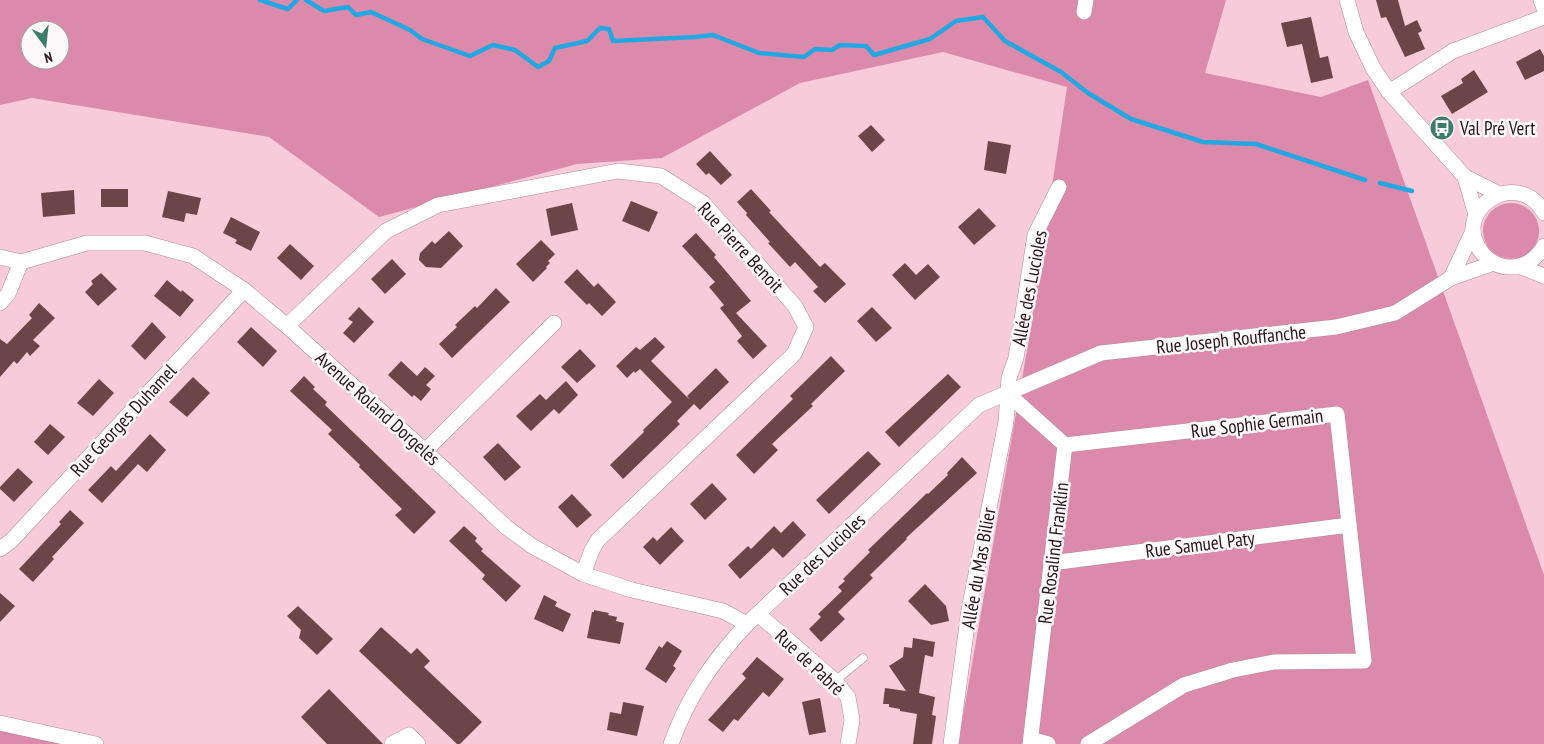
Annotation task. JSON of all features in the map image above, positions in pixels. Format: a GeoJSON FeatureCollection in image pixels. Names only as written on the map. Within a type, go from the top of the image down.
{"type":"FeatureCollection","features":[{"type":"Feature","properties":{"kind":"street"},"geometry":{"type":"LineString","coordinates":[[1347,0],[1356,32],[1373,68],[1389,92],[1465,177],[1499,194]]}},
{"type":"Feature","properties":{"kind":"street"},"geometry":{"type":"LineString","coordinates":[[1541,0],[1544,8]]}},
{"type":"Feature","properties":{"kind":"street"},"geometry":{"type":"LineString","coordinates":[[1389,92],[1453,51],[1544,17]]}},
{"type":"Feature","properties":{"kind":"street","name":"Rue Pierre Benoit"},"geometry":{"type":"LineString","coordinates":[[287,326],[386,231],[438,205],[618,171],[661,176],[703,203],[795,306],[806,327],[794,354],[598,540],[583,574]]}},
{"type":"Feature","properties":{"kind":"street"},"geometry":{"type":"LineString","coordinates":[[1465,177],[1476,215]]}},
{"type":"Feature","properties":{"kind":"street","name":"Allée des Lucioles"},"geometry":{"type":"LineString","coordinates":[[1007,393],[1009,378],[1016,358],[1035,235],[1059,187]]}},
{"type":"Feature","properties":{"kind":"street"},"geometry":{"type":"LineString","coordinates":[[1451,278],[1473,231],[1476,215],[1490,199],[1499,194],[1511,192],[1524,194],[1535,201],[1544,213]]}},
{"type":"Feature","properties":{"kind":"street"},"geometry":{"type":"LineString","coordinates":[[1473,231],[1479,250],[1494,263],[1502,266],[1519,266],[1544,276]]}},
{"type":"Feature","properties":{"kind":"street","name":"Avenue Roland Dorgelès"},"geometry":{"type":"LineString","coordinates":[[0,257],[21,262],[87,243],[145,243],[193,256],[244,290],[287,326],[506,527],[539,550],[583,574],[632,590],[714,608],[753,619]]}},
{"type":"Feature","properties":{"kind":"street"},"geometry":{"type":"LineString","coordinates":[[1519,266],[1531,261],[1541,252],[1544,246]]}},
{"type":"Feature","properties":{"kind":"street"},"geometry":{"type":"LineString","coordinates":[[0,303],[8,294],[21,262]]}},
{"type":"Feature","properties":{"kind":"street"},"geometry":{"type":"LineString","coordinates":[[1451,278],[1494,263]]}},
{"type":"Feature","properties":{"kind":"street","name":"Rue Joseph Rouffanche"},"geometry":{"type":"LineString","coordinates":[[1007,393],[1101,353],[1336,327],[1395,314],[1451,278]]}},
{"type":"Feature","properties":{"kind":"street","name":"Rue Georges Duhamel"},"geometry":{"type":"LineString","coordinates":[[0,549],[11,541],[244,290]]}},
{"type":"Feature","properties":{"kind":"street"},"geometry":{"type":"LineString","coordinates":[[425,451],[554,323]]}},
{"type":"Feature","properties":{"kind":"street"},"geometry":{"type":"LineString","coordinates":[[1007,393],[1065,445]]}},
{"type":"Feature","properties":{"kind":"street","name":"Rue des Lucioles"},"geometry":{"type":"LineString","coordinates":[[671,744],[699,683],[729,644],[753,619],[979,406],[1007,393]]}},
{"type":"Feature","properties":{"kind":"street","name":"Allée du Mas Bilier"},"geometry":{"type":"LineString","coordinates":[[951,744],[969,610],[1006,422],[1007,393]]}},
{"type":"Feature","properties":{"kind":"street","name":"Rue Sophie Germain"},"geometry":{"type":"LineString","coordinates":[[1065,445],[1337,414],[1349,524]]}},
{"type":"Feature","properties":{"kind":"street","name":"Rue Rosalind Franklin"},"geometry":{"type":"LineString","coordinates":[[1048,744],[1030,742],[1065,445]]}},
{"type":"Feature","properties":{"kind":"street"},"geometry":{"type":"LineString","coordinates":[[1088,744],[1184,685],[1233,670],[1274,662],[1364,661],[1349,524]]}},
{"type":"Feature","properties":{"kind":"street","name":"Rue Samuel Paty"},"geometry":{"type":"LineString","coordinates":[[1051,563],[1349,524]]}},
{"type":"Feature","properties":{"kind":"street","name":"Rue de Pabré"},"geometry":{"type":"LineString","coordinates":[[753,619],[835,681],[848,697],[852,720],[848,744]]}},
{"type":"Feature","properties":{"kind":"street"},"geometry":{"type":"LineString","coordinates":[[0,723],[96,744]]}},
{"type":"Feature","properties":{"kind":"street"},"geometry":{"type":"LineString","coordinates":[[392,744],[409,735],[418,744]]}},
{"type":"Feature","properties":{"kind":"lane"},"geometry":{"type":"LineString","coordinates":[[835,681],[863,658]]}},
{"type":"Feature","properties":{"kind":"shaded area"},"geometry":{"type":"Polygon","coordinates":[[[0,0],[1226,0],[1205,73],[1321,97],[1368,80],[1544,575],[1544,744],[958,744],[1028,345],[1067,87],[943,52],[800,83],[662,158],[577,164],[379,217],[269,137],[32,98],[0,105],[0,0]]]}},
{"type":"Feature","properties":{"kind":"shaded area"},"geometry":{"type":"Polygon","coordinates":[[[1505,203],[1517,203],[1531,211],[1539,225],[1537,242],[1531,251],[1517,259],[1505,259],[1495,254],[1488,247],[1483,237],[1483,225],[1488,215],[1495,208],[1505,203]]]}},
{"type":"Feature","properties":{"kind":"shaded area"},"geometry":{"type":"Polygon","coordinates":[[[0,730],[65,744],[0,744],[0,730]]]}},
{"type":"Feature","properties":{"kind":"building"},"geometry":{"type":"Polygon","coordinates":[[[1376,0],[1398,0],[1405,26],[1417,20],[1422,31],[1418,33],[1425,49],[1405,57],[1386,17],[1381,18],[1376,0]]]}},
{"type":"Feature","properties":{"kind":"building"},"geometry":{"type":"Polygon","coordinates":[[[1311,17],[1320,58],[1328,56],[1333,78],[1311,83],[1302,44],[1287,47],[1281,23],[1311,17]]]}},
{"type":"Feature","properties":{"kind":"building"},"geometry":{"type":"Polygon","coordinates":[[[1540,49],[1544,56],[1544,71],[1525,80],[1516,62],[1540,49]]]}},
{"type":"Feature","properties":{"kind":"building"},"geometry":{"type":"Polygon","coordinates":[[[1474,70],[1488,92],[1452,114],[1441,96],[1463,83],[1461,79],[1474,70]]]}},
{"type":"Feature","properties":{"kind":"building"},"geometry":{"type":"Polygon","coordinates":[[[871,125],[885,140],[872,152],[858,136],[871,125]]]}},
{"type":"Feature","properties":{"kind":"building"},"geometry":{"type":"Polygon","coordinates":[[[988,141],[1011,145],[1006,174],[984,170],[988,141]]]}},
{"type":"Feature","properties":{"kind":"building"},"geometry":{"type":"Polygon","coordinates":[[[710,151],[732,175],[721,185],[709,173],[706,175],[696,164],[710,151]]]}},
{"type":"Feature","properties":{"kind":"building"},"geometry":{"type":"Polygon","coordinates":[[[101,189],[128,189],[128,207],[101,207],[101,189]]]}},
{"type":"Feature","properties":{"kind":"building"},"geometry":{"type":"Polygon","coordinates":[[[751,189],[771,211],[769,212],[820,267],[825,263],[846,284],[825,303],[813,291],[818,287],[795,262],[790,267],[768,243],[770,242],[737,202],[751,189]]]}},
{"type":"Feature","properties":{"kind":"building"},"geometry":{"type":"Polygon","coordinates":[[[74,190],[75,214],[43,217],[41,193],[74,190]]]}},
{"type":"Feature","properties":{"kind":"building"},"geometry":{"type":"Polygon","coordinates":[[[168,191],[201,198],[197,215],[186,213],[184,222],[162,217],[168,191]]]}},
{"type":"Feature","properties":{"kind":"building"},"geometry":{"type":"Polygon","coordinates":[[[631,201],[658,212],[649,232],[622,221],[631,201]]]}},
{"type":"Feature","properties":{"kind":"building"},"geometry":{"type":"Polygon","coordinates":[[[572,203],[578,230],[551,236],[546,209],[572,203]]]}},
{"type":"Feature","properties":{"kind":"building"},"geometry":{"type":"Polygon","coordinates":[[[979,208],[996,226],[974,245],[958,227],[979,208]]]}},
{"type":"Feature","properties":{"kind":"building"},"geometry":{"type":"Polygon","coordinates":[[[231,217],[260,232],[251,251],[235,243],[237,240],[223,233],[231,217]]]}},
{"type":"Feature","properties":{"kind":"building"},"geometry":{"type":"Polygon","coordinates":[[[449,231],[463,246],[441,268],[426,267],[419,260],[420,253],[432,241],[435,244],[449,231]]]}},
{"type":"Feature","properties":{"kind":"building"},"geometry":{"type":"Polygon","coordinates":[[[696,233],[716,255],[714,257],[751,301],[736,313],[767,346],[753,359],[737,341],[742,336],[720,308],[724,305],[709,287],[715,282],[682,246],[696,233]]]}},
{"type":"Feature","properties":{"kind":"building"},"geometry":{"type":"Polygon","coordinates":[[[541,240],[555,254],[548,261],[550,263],[547,268],[533,282],[516,264],[541,240]]]}},
{"type":"Feature","properties":{"kind":"building"},"geometry":{"type":"Polygon","coordinates":[[[290,244],[314,266],[301,280],[277,258],[290,244]]]}},
{"type":"Feature","properties":{"kind":"building"},"geometry":{"type":"Polygon","coordinates":[[[392,259],[406,274],[385,294],[371,279],[392,259]]]}},
{"type":"Feature","properties":{"kind":"building"},"geometry":{"type":"Polygon","coordinates":[[[905,263],[916,275],[928,264],[940,277],[915,300],[892,275],[905,263]]]}},
{"type":"Feature","properties":{"kind":"building"},"geometry":{"type":"Polygon","coordinates":[[[577,269],[594,287],[598,283],[616,302],[602,316],[589,303],[587,305],[564,282],[577,269]]]}},
{"type":"Feature","properties":{"kind":"building"},"geometry":{"type":"Polygon","coordinates":[[[101,273],[117,289],[98,306],[85,292],[93,284],[91,281],[101,273]]]}},
{"type":"Feature","properties":{"kind":"building"},"geometry":{"type":"Polygon","coordinates":[[[167,280],[194,300],[180,317],[154,296],[167,280]]]}},
{"type":"Feature","properties":{"kind":"building"},"geometry":{"type":"Polygon","coordinates":[[[496,288],[510,302],[452,358],[439,344],[457,327],[455,325],[475,306],[477,308],[496,288]]]}},
{"type":"Feature","properties":{"kind":"building"},"geometry":{"type":"Polygon","coordinates":[[[39,303],[55,318],[33,340],[40,346],[30,356],[27,352],[17,364],[14,361],[0,377],[0,339],[7,344],[32,318],[29,315],[39,303]]]}},
{"type":"Feature","properties":{"kind":"building"},"geometry":{"type":"Polygon","coordinates":[[[359,307],[374,322],[354,343],[343,333],[353,322],[348,319],[359,307]]]}},
{"type":"Feature","properties":{"kind":"building"},"geometry":{"type":"Polygon","coordinates":[[[872,307],[892,328],[876,342],[857,321],[872,307]]]}},
{"type":"Feature","properties":{"kind":"building"},"geometry":{"type":"Polygon","coordinates":[[[152,322],[166,337],[145,360],[131,346],[152,322]]]}},
{"type":"Feature","properties":{"kind":"building"},"geometry":{"type":"Polygon","coordinates":[[[251,327],[277,351],[263,367],[237,342],[251,327]]]}},
{"type":"Feature","properties":{"kind":"building"},"geometry":{"type":"Polygon","coordinates":[[[655,337],[665,347],[651,361],[690,400],[687,396],[716,368],[729,382],[700,410],[694,404],[677,421],[680,424],[623,479],[610,465],[672,402],[640,369],[635,373],[634,371],[627,378],[616,366],[636,347],[640,350],[655,337]]]}},
{"type":"Feature","properties":{"kind":"building"},"geometry":{"type":"Polygon","coordinates":[[[580,349],[596,366],[577,383],[561,367],[580,349]]]}},
{"type":"Feature","properties":{"kind":"building"},"geometry":{"type":"Polygon","coordinates":[[[831,356],[845,371],[811,404],[813,406],[772,444],[778,450],[754,474],[736,455],[793,399],[790,396],[831,356]]]}},
{"type":"Feature","properties":{"kind":"building"},"geometry":{"type":"Polygon","coordinates":[[[401,361],[417,376],[425,367],[435,376],[426,385],[431,389],[421,401],[414,395],[412,397],[388,375],[401,361]]]}},
{"type":"Feature","properties":{"kind":"building"},"geometry":{"type":"Polygon","coordinates":[[[948,374],[961,387],[899,447],[885,432],[948,374]]]}},
{"type":"Feature","properties":{"kind":"building"},"geometry":{"type":"Polygon","coordinates":[[[304,376],[315,387],[313,389],[327,402],[325,405],[436,512],[414,534],[395,515],[402,509],[328,434],[332,430],[290,391],[304,376]]]}},
{"type":"Feature","properties":{"kind":"building"},"geometry":{"type":"Polygon","coordinates":[[[193,377],[210,393],[187,417],[169,402],[193,377]]]}},
{"type":"Feature","properties":{"kind":"building"},"geometry":{"type":"Polygon","coordinates":[[[99,379],[114,393],[93,416],[77,403],[99,379]]]}},
{"type":"Feature","properties":{"kind":"building"},"geometry":{"type":"Polygon","coordinates":[[[566,381],[578,395],[559,414],[554,409],[531,431],[516,416],[540,394],[546,400],[566,381]]]}},
{"type":"Feature","properties":{"kind":"building"},"geometry":{"type":"Polygon","coordinates":[[[50,424],[65,437],[48,455],[34,442],[50,424]]]}},
{"type":"Feature","properties":{"kind":"building"},"geometry":{"type":"Polygon","coordinates":[[[150,434],[166,450],[147,472],[138,464],[102,503],[88,490],[111,466],[116,471],[150,434]]]}},
{"type":"Feature","properties":{"kind":"building"},"geometry":{"type":"Polygon","coordinates":[[[498,443],[521,467],[505,481],[483,457],[498,443]]]}},
{"type":"Feature","properties":{"kind":"building"},"geometry":{"type":"Polygon","coordinates":[[[868,451],[881,464],[829,514],[816,500],[868,451]]]}},
{"type":"Feature","properties":{"kind":"building"},"geometry":{"type":"Polygon","coordinates":[[[962,457],[977,473],[906,538],[870,575],[873,578],[838,612],[845,619],[821,642],[809,629],[821,617],[818,614],[842,591],[838,587],[845,581],[843,579],[870,552],[868,550],[948,475],[947,473],[962,457]]]}},
{"type":"Feature","properties":{"kind":"building"},"geometry":{"type":"Polygon","coordinates":[[[18,468],[33,482],[14,502],[0,487],[18,468]]]}},
{"type":"Feature","properties":{"kind":"building"},"geometry":{"type":"Polygon","coordinates":[[[712,483],[727,499],[705,520],[690,504],[712,483]]]}},
{"type":"Feature","properties":{"kind":"building"},"geometry":{"type":"Polygon","coordinates":[[[572,494],[592,515],[577,528],[558,507],[572,494]]]}},
{"type":"Feature","properties":{"kind":"building"},"geometry":{"type":"Polygon","coordinates":[[[70,510],[84,523],[52,557],[54,559],[33,582],[19,569],[61,524],[59,522],[70,510]]]}},
{"type":"Feature","properties":{"kind":"building"},"geometry":{"type":"Polygon","coordinates":[[[793,521],[806,535],[783,558],[773,548],[740,579],[728,565],[748,546],[751,549],[774,526],[781,533],[793,521]]]}},
{"type":"Feature","properties":{"kind":"building"},"geometry":{"type":"Polygon","coordinates":[[[464,526],[477,538],[475,541],[483,549],[481,551],[521,586],[506,602],[482,579],[485,575],[449,541],[464,526]]]}},
{"type":"Feature","properties":{"kind":"building"},"geometry":{"type":"Polygon","coordinates":[[[671,527],[684,541],[660,565],[643,547],[653,537],[657,541],[671,527]]]}},
{"type":"Feature","properties":{"kind":"building"},"geometry":{"type":"Polygon","coordinates":[[[925,584],[946,606],[949,621],[931,625],[908,601],[925,584]]]}},
{"type":"Feature","properties":{"kind":"building"},"geometry":{"type":"Polygon","coordinates":[[[0,593],[15,606],[0,622],[0,593]]]}},
{"type":"Feature","properties":{"kind":"building"},"geometry":{"type":"Polygon","coordinates":[[[544,595],[557,602],[555,606],[571,614],[563,632],[534,619],[544,595]]]}},
{"type":"Feature","properties":{"kind":"building"},"geometry":{"type":"Polygon","coordinates":[[[298,606],[333,639],[317,655],[299,638],[301,630],[287,616],[298,606]]]}},
{"type":"Feature","properties":{"kind":"building"},"geometry":{"type":"Polygon","coordinates":[[[594,610],[609,613],[608,615],[617,617],[616,621],[624,623],[620,644],[587,638],[594,610]]]}},
{"type":"Feature","properties":{"kind":"building"},"geometry":{"type":"Polygon","coordinates":[[[381,627],[411,654],[417,648],[430,661],[424,667],[482,722],[460,744],[457,744],[359,651],[381,627]]]}},
{"type":"Feature","properties":{"kind":"building"},"geometry":{"type":"Polygon","coordinates":[[[913,638],[935,642],[933,657],[925,655],[919,693],[935,697],[932,715],[936,716],[932,744],[913,744],[917,714],[900,711],[900,709],[889,707],[889,704],[883,704],[885,688],[906,691],[889,666],[903,657],[904,647],[912,648],[913,638]]]}},
{"type":"Feature","properties":{"kind":"building"},"geometry":{"type":"Polygon","coordinates":[[[667,641],[682,651],[673,666],[676,668],[666,683],[645,669],[659,646],[662,648],[667,641]]]}},
{"type":"Feature","properties":{"kind":"building"},"geometry":{"type":"Polygon","coordinates":[[[757,657],[784,679],[769,697],[763,692],[738,721],[734,719],[723,732],[708,720],[746,678],[742,674],[757,657]]]}},
{"type":"Feature","properties":{"kind":"building"},"geometry":{"type":"Polygon","coordinates":[[[329,689],[383,744],[327,744],[301,717],[329,689]]]}},
{"type":"Feature","properties":{"kind":"building"},"geometry":{"type":"Polygon","coordinates":[[[820,698],[826,732],[809,735],[802,702],[820,698]]]}},
{"type":"Feature","properties":{"kind":"building"},"geometry":{"type":"Polygon","coordinates":[[[623,702],[644,706],[637,736],[607,730],[610,712],[621,714],[623,702]]]}},
{"type":"Feature","properties":{"kind":"waterway"},"geometry":{"type":"LineString","coordinates":[[260,0],[288,9],[297,0]]}},
{"type":"Feature","properties":{"kind":"waterway"},"geometry":{"type":"LineString","coordinates":[[306,0],[324,11],[348,7],[356,15],[371,12],[410,30],[422,39],[470,56],[493,45],[515,50],[538,67],[549,61],[555,48],[587,41],[600,28],[609,29],[613,41],[713,35],[759,53],[804,57],[815,49],[832,50],[840,45],[866,46],[874,55],[930,39],[956,21],[983,17],[1005,41],[1061,72],[1088,93],[1131,119],[1203,142],[1256,144],[1365,180]]}},
{"type":"Feature","properties":{"kind":"waterway"},"geometry":{"type":"LineString","coordinates":[[1380,183],[1412,191]]}},
{"type":"Feature","properties":{"kind":"place","name":"Val Pré Vert"},"geometry":{"type":"Point","coordinates":[1442,128]}}]}
